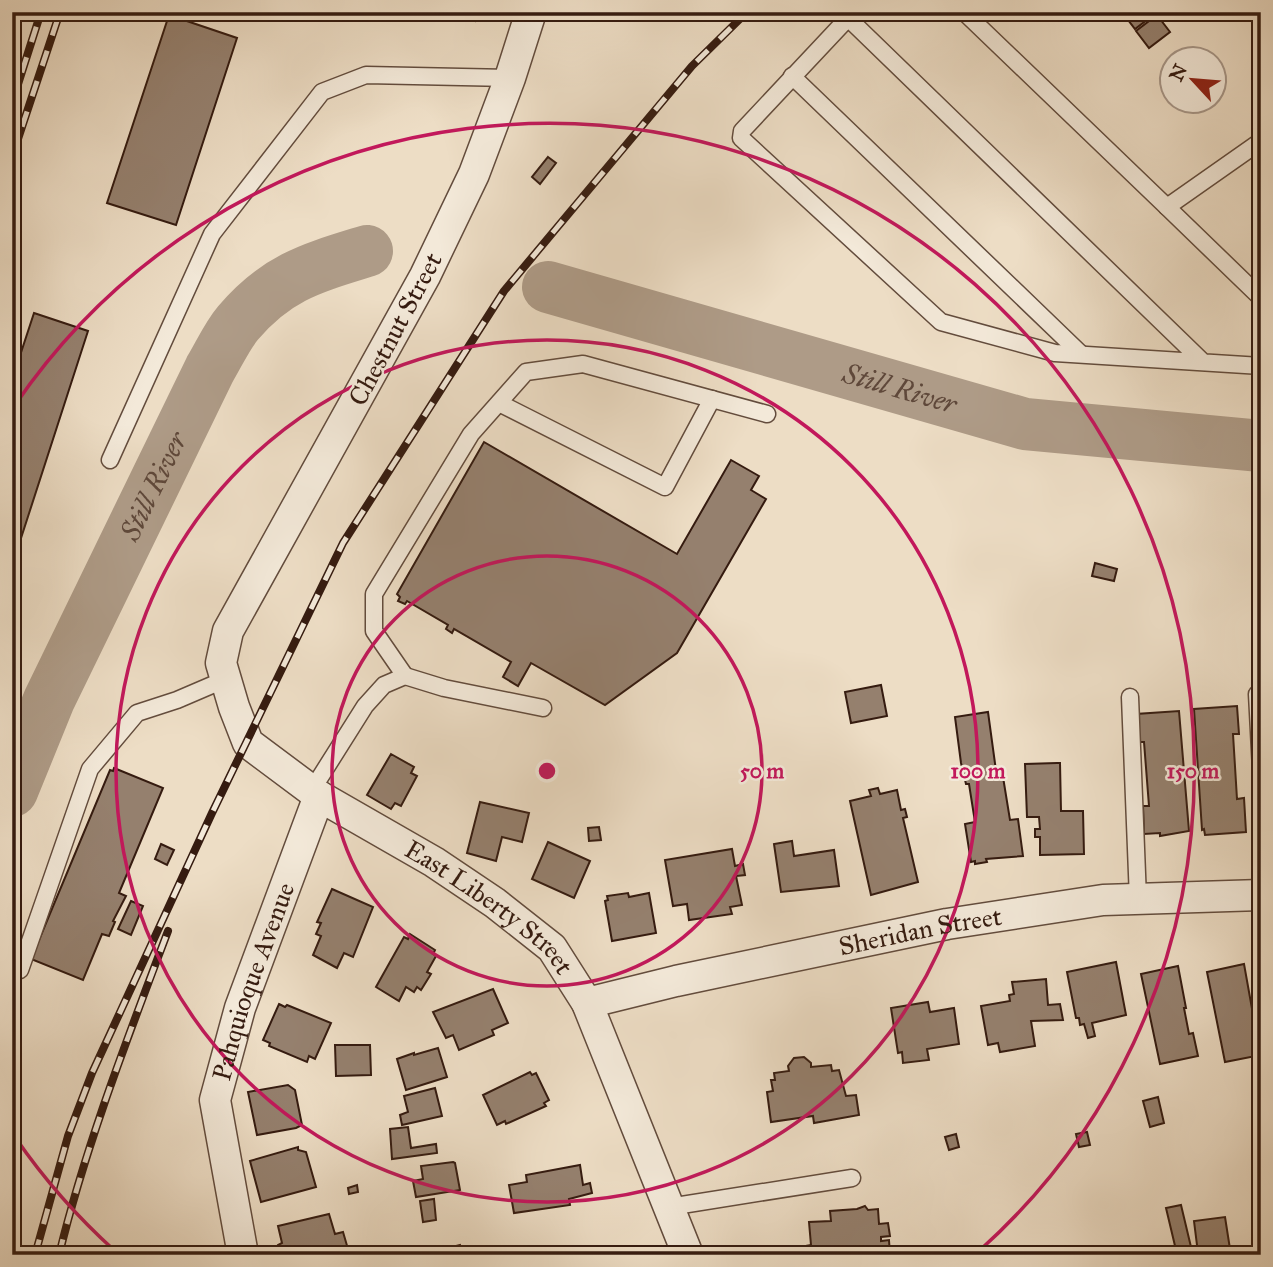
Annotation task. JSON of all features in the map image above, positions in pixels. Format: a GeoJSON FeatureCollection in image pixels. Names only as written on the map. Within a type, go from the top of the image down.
{"type":"FeatureCollection","features":[{"type":"Feature","properties":{"kind":"street","name":"Chestnut Street"},"geometry":{"type":"LineString","coordinates":[[228,631],[425,276],[474,174],[531,12]]}},
{"type":"Feature","properties":{"kind":"street","name":"East Liberty Street"},"geometry":{"type":"LineString","coordinates":[[228,631],[221,663],[248,743],[316,793],[434,862],[495,903],[552,948],[587,1003],[688,1255]]}},
{"type":"Feature","properties":{"kind":"street","name":"Pahquioque Avenue"},"geometry":{"type":"LineString","coordinates":[[243,1255],[215,1100],[240,1008],[316,793]]}},
{"type":"Feature","properties":{"kind":"street","name":"Sheridan Street"},"geometry":{"type":"LineString","coordinates":[[587,1003],[690,978],[947,924],[1103,900],[1261,895]]}},
{"type":"Feature","properties":{"kind":"lane"},"geometry":{"type":"LineString","coordinates":[[964,12],[1261,298]]}},
{"type":"Feature","properties":{"kind":"lane"},"geometry":{"type":"LineString","coordinates":[[1203,362],[851,15],[745,125],[741,138],[941,322],[1055,353],[1261,366]]}},
{"type":"Feature","properties":{"kind":"lane"},"geometry":{"type":"LineString","coordinates":[[110,460],[212,234],[322,92],[366,75],[510,78]]}},
{"type":"Feature","properties":{"kind":"lane"},"geometry":{"type":"LineString","coordinates":[[792,76],[1081,355]]}},
{"type":"Feature","properties":{"kind":"lane"},"geometry":{"type":"LineString","coordinates":[[1167,207],[1261,141]]}},
{"type":"Feature","properties":{"kind":"lane"},"geometry":{"type":"LineString","coordinates":[[543,708],[444,688],[405,676],[374,631],[374,594],[471,434],[526,372],[583,364],[767,414]]}},
{"type":"Feature","properties":{"kind":"lane"},"geometry":{"type":"LineString","coordinates":[[499,403],[665,487],[712,399]]}},
{"type":"Feature","properties":{"kind":"lane"},"geometry":{"type":"LineString","coordinates":[[316,793],[365,706],[384,685],[405,676]]}},
{"type":"Feature","properties":{"kind":"lane"},"geometry":{"type":"LineString","coordinates":[[20,970],[90,769],[136,713],[177,700],[226,678]]}},
{"type":"Feature","properties":{"kind":"lane"},"geometry":{"type":"LineString","coordinates":[[1256,694],[1261,770]]}},
{"type":"Feature","properties":{"kind":"lane"},"geometry":{"type":"LineString","coordinates":[[1130,697],[1138,899]]}},
{"type":"Feature","properties":{"kind":"lane"},"geometry":{"type":"LineString","coordinates":[[669,1207],[852,1178]]}},
{"type":"Feature","properties":{"kind":"building"},"geometry":{"type":"Polygon","coordinates":[[[441,12],[478,12],[475,21],[441,12]]]}},
{"type":"Feature","properties":{"kind":"building"},"geometry":{"type":"Polygon","coordinates":[[[1122,12],[1149,12],[1152,16],[1135,29],[1122,12]]]}},
{"type":"Feature","properties":{"kind":"building"},"geometry":{"type":"Polygon","coordinates":[[[169,15],[237,38],[176,225],[107,203],[169,15]]]}},
{"type":"Feature","properties":{"kind":"building"},"geometry":{"type":"Polygon","coordinates":[[[1157,15],[1170,32],[1149,48],[1136,31],[1157,15]]]}},
{"type":"Feature","properties":{"kind":"building"},"geometry":{"type":"Polygon","coordinates":[[[548,157],[556,163],[540,184],[532,177],[548,157]]]}},
{"type":"Feature","properties":{"kind":"building"},"geometry":{"type":"Polygon","coordinates":[[[34,313],[88,331],[12,566],[12,380],[34,313]]]}},
{"type":"Feature","properties":{"kind":"building"},"geometry":{"type":"Polygon","coordinates":[[[484,442],[677,554],[731,460],[759,476],[751,490],[766,499],[677,653],[605,705],[531,663],[518,686],[503,677],[511,662],[454,629],[452,633],[446,629],[448,625],[407,601],[405,604],[398,601],[400,597],[397,594],[484,442]]]}},
{"type":"Feature","properties":{"kind":"building"},"geometry":{"type":"Polygon","coordinates":[[[1095,563],[1117,569],[1114,581],[1092,576],[1095,563]]]}},
{"type":"Feature","properties":{"kind":"building"},"geometry":{"type":"Polygon","coordinates":[[[881,685],[887,716],[851,723],[845,692],[881,685]]]}},
{"type":"Feature","properties":{"kind":"building"},"geometry":{"type":"Polygon","coordinates":[[[1237,706],[1239,734],[1233,734],[1237,799],[1244,798],[1246,832],[1205,835],[1204,829],[1202,830],[1194,709],[1237,706]]]}},
{"type":"Feature","properties":{"kind":"building"},"geometry":{"type":"Polygon","coordinates":[[[1179,711],[1189,831],[1160,836],[1160,833],[1144,834],[1143,806],[1149,806],[1144,742],[1138,742],[1136,714],[1179,711]]]}},
{"type":"Feature","properties":{"kind":"building"},"geometry":{"type":"Polygon","coordinates":[[[988,712],[997,778],[1003,777],[1010,820],[1018,819],[1023,856],[986,859],[987,862],[975,864],[975,861],[971,862],[965,824],[975,822],[969,784],[966,784],[961,763],[955,717],[988,712]]]}},
{"type":"Feature","properties":{"kind":"building"},"geometry":{"type":"Polygon","coordinates":[[[391,754],[414,767],[411,773],[417,776],[401,806],[395,803],[391,809],[367,795],[391,754]]]}},
{"type":"Feature","properties":{"kind":"building"},"geometry":{"type":"Polygon","coordinates":[[[1060,763],[1061,811],[1083,811],[1084,854],[1040,855],[1040,837],[1035,837],[1035,829],[1040,829],[1039,817],[1027,817],[1025,764],[1060,763]]]}},
{"type":"Feature","properties":{"kind":"building"},"geometry":{"type":"Polygon","coordinates":[[[114,768],[163,788],[119,893],[126,896],[113,921],[115,922],[109,936],[102,934],[83,980],[31,959],[110,770],[113,771],[114,768]]]}},
{"type":"Feature","properties":{"kind":"building"},"geometry":{"type":"Polygon","coordinates":[[[878,788],[880,794],[897,790],[901,810],[905,809],[907,817],[903,818],[918,882],[871,895],[850,801],[871,796],[869,790],[878,788]]]}},
{"type":"Feature","properties":{"kind":"building"},"geometry":{"type":"Polygon","coordinates":[[[480,802],[529,813],[522,842],[502,837],[496,861],[467,853],[480,802]]]}},
{"type":"Feature","properties":{"kind":"building"},"geometry":{"type":"Polygon","coordinates":[[[599,827],[601,840],[589,841],[588,828],[599,827]]]}},
{"type":"Feature","properties":{"kind":"building"},"geometry":{"type":"Polygon","coordinates":[[[792,841],[794,856],[834,850],[839,886],[781,892],[774,844],[792,841]]]}},
{"type":"Feature","properties":{"kind":"building"},"geometry":{"type":"Polygon","coordinates":[[[548,842],[590,861],[574,898],[532,879],[548,842]]]}},
{"type":"Feature","properties":{"kind":"building"},"geometry":{"type":"Polygon","coordinates":[[[161,844],[174,850],[167,865],[155,859],[161,844]]]}},
{"type":"Feature","properties":{"kind":"building"},"geometry":{"type":"Polygon","coordinates":[[[732,849],[735,866],[743,864],[745,875],[736,876],[742,905],[730,907],[732,914],[689,920],[687,904],[673,906],[665,860],[732,849]]]}},
{"type":"Feature","properties":{"kind":"building"},"geometry":{"type":"Polygon","coordinates":[[[332,889],[373,907],[353,957],[344,953],[337,968],[313,955],[321,936],[316,934],[321,923],[317,922],[332,889]]]}},
{"type":"Feature","properties":{"kind":"building"},"geometry":{"type":"Polygon","coordinates":[[[628,893],[629,897],[649,893],[656,933],[612,941],[605,901],[608,900],[607,896],[628,893]]]}},
{"type":"Feature","properties":{"kind":"building"},"geometry":{"type":"Polygon","coordinates":[[[131,901],[143,906],[131,935],[118,929],[131,901]]]}},
{"type":"Feature","properties":{"kind":"building"},"geometry":{"type":"Polygon","coordinates":[[[410,934],[435,950],[433,954],[436,956],[427,972],[431,974],[421,990],[417,987],[414,992],[406,987],[399,1001],[376,987],[404,937],[408,939],[410,934]]]}},
{"type":"Feature","properties":{"kind":"building"},"geometry":{"type":"Polygon","coordinates":[[[1116,962],[1126,1015],[1092,1023],[1095,1036],[1088,1038],[1084,1024],[1080,1025],[1079,1018],[1076,1018],[1067,972],[1116,962]]]}},
{"type":"Feature","properties":{"kind":"building"},"geometry":{"type":"Polygon","coordinates":[[[1244,964],[1256,1031],[1259,1031],[1261,1039],[1261,1055],[1225,1062],[1207,972],[1244,964]]]}},
{"type":"Feature","properties":{"kind":"building"},"geometry":{"type":"Polygon","coordinates":[[[1178,966],[1189,1034],[1193,1033],[1198,1056],[1160,1064],[1141,974],[1178,966]]]}},
{"type":"Feature","properties":{"kind":"building"},"geometry":{"type":"Polygon","coordinates":[[[1046,979],[1048,1005],[1060,1004],[1063,1020],[1031,1021],[1035,1046],[1000,1052],[998,1043],[988,1045],[981,1006],[1010,1001],[1009,995],[1014,994],[1012,982],[1046,979]]]}},
{"type":"Feature","properties":{"kind":"building"},"geometry":{"type":"Polygon","coordinates":[[[493,989],[508,1023],[492,1030],[494,1035],[459,1050],[453,1035],[446,1038],[433,1012],[493,989]]]}},
{"type":"Feature","properties":{"kind":"building"},"geometry":{"type":"Polygon","coordinates":[[[928,1002],[930,1012],[954,1008],[959,1044],[927,1049],[929,1060],[903,1063],[902,1052],[898,1053],[891,1008],[928,1002]]]}},
{"type":"Feature","properties":{"kind":"building"},"geometry":{"type":"Polygon","coordinates":[[[279,1004],[331,1023],[315,1059],[309,1056],[307,1062],[269,1046],[270,1043],[263,1040],[279,1004]]]}},
{"type":"Feature","properties":{"kind":"building"},"geometry":{"type":"Polygon","coordinates":[[[335,1045],[370,1045],[371,1075],[336,1076],[335,1045]]]}},
{"type":"Feature","properties":{"kind":"building"},"geometry":{"type":"Polygon","coordinates":[[[438,1048],[447,1077],[406,1090],[397,1059],[438,1048]]]}},
{"type":"Feature","properties":{"kind":"building"},"geometry":{"type":"Polygon","coordinates":[[[804,1057],[811,1063],[811,1067],[831,1065],[832,1071],[839,1070],[846,1096],[856,1095],[859,1115],[814,1123],[813,1116],[771,1122],[767,1092],[773,1091],[771,1080],[775,1080],[774,1073],[789,1071],[788,1066],[794,1058],[804,1057]]]}},
{"type":"Feature","properties":{"kind":"building"},"geometry":{"type":"Polygon","coordinates":[[[530,1072],[532,1075],[536,1073],[549,1100],[544,1103],[546,1106],[506,1124],[505,1121],[497,1125],[483,1095],[530,1072]]]}},
{"type":"Feature","properties":{"kind":"building"},"geometry":{"type":"Polygon","coordinates":[[[288,1085],[295,1090],[302,1125],[257,1135],[248,1092],[288,1085]]]}},
{"type":"Feature","properties":{"kind":"building"},"geometry":{"type":"Polygon","coordinates":[[[435,1088],[442,1116],[402,1125],[400,1115],[408,1112],[404,1096],[435,1088]]]}},
{"type":"Feature","properties":{"kind":"building"},"geometry":{"type":"Polygon","coordinates":[[[1158,1097],[1164,1123],[1150,1127],[1143,1101],[1158,1097]]]}},
{"type":"Feature","properties":{"kind":"building"},"geometry":{"type":"Polygon","coordinates":[[[408,1127],[411,1148],[436,1144],[437,1153],[392,1159],[390,1129],[408,1127]]]}},
{"type":"Feature","properties":{"kind":"building"},"geometry":{"type":"Polygon","coordinates":[[[1087,1132],[1090,1145],[1079,1147],[1076,1134],[1087,1132]]]}},
{"type":"Feature","properties":{"kind":"building"},"geometry":{"type":"Polygon","coordinates":[[[956,1134],[959,1147],[949,1150],[945,1137],[956,1134]]]}},
{"type":"Feature","properties":{"kind":"building"},"geometry":{"type":"Polygon","coordinates":[[[298,1147],[298,1150],[306,1152],[316,1187],[261,1202],[250,1161],[298,1147]]]}},
{"type":"Feature","properties":{"kind":"building"},"geometry":{"type":"Polygon","coordinates":[[[453,1162],[460,1190],[416,1197],[413,1181],[423,1179],[421,1166],[453,1162]]]}},
{"type":"Feature","properties":{"kind":"building"},"geometry":{"type":"Polygon","coordinates":[[[580,1165],[583,1185],[590,1183],[592,1193],[569,1199],[570,1205],[514,1213],[509,1185],[527,1182],[526,1175],[580,1165]]]}},
{"type":"Feature","properties":{"kind":"building"},"geometry":{"type":"Polygon","coordinates":[[[357,1185],[358,1192],[349,1194],[348,1188],[357,1185]]]}},
{"type":"Feature","properties":{"kind":"building"},"geometry":{"type":"Polygon","coordinates":[[[434,1199],[436,1220],[423,1222],[420,1201],[434,1199]]]}},
{"type":"Feature","properties":{"kind":"building"},"geometry":{"type":"Polygon","coordinates":[[[1181,1205],[1191,1247],[1176,1250],[1166,1208],[1181,1205]]]}},
{"type":"Feature","properties":{"kind":"building"},"geometry":{"type":"Polygon","coordinates":[[[865,1206],[868,1210],[878,1209],[879,1224],[888,1223],[890,1236],[881,1237],[881,1241],[889,1240],[890,1255],[805,1255],[805,1246],[811,1245],[809,1222],[831,1221],[830,1211],[865,1206]]]}},
{"type":"Feature","properties":{"kind":"building"},"geometry":{"type":"Polygon","coordinates":[[[329,1214],[335,1234],[343,1232],[348,1249],[330,1255],[280,1255],[278,1245],[282,1243],[278,1226],[329,1214]]]}},
{"type":"Feature","properties":{"kind":"building"},"geometry":{"type":"Polygon","coordinates":[[[1225,1217],[1230,1249],[1198,1253],[1194,1221],[1225,1217]]]}},
{"type":"Feature","properties":{"kind":"building"},"geometry":{"type":"Polygon","coordinates":[[[460,1245],[461,1250],[472,1248],[474,1255],[441,1255],[440,1250],[460,1245]]]}},
{"type":"Feature","properties":{"kind":"waterway","name":"Still River"},"geometry":{"type":"LineString","coordinates":[[12,791],[49,700],[210,369],[230,334],[252,307],[281,284],[312,269],[367,251]]}},
{"type":"Feature","properties":{"kind":"waterway","name":"Still River"},"geometry":{"type":"LineString","coordinates":[[548,287],[1025,424],[1261,446]]}},
{"type":"Feature","properties":{"kind":"railway"},"geometry":{"type":"LineString","coordinates":[[12,103],[41,12]]}},
{"type":"Feature","properties":{"kind":"railway"},"geometry":{"type":"LineString","coordinates":[[12,157],[60,12]]}},
{"type":"Feature","properties":{"kind":"railway"},"geometry":{"type":"LineString","coordinates":[[35,1255],[68,1136],[92,1073],[212,813],[343,543],[504,291],[692,66],[747,12]]}},
{"type":"Feature","properties":{"kind":"railway"},"geometry":{"type":"LineString","coordinates":[[59,1255],[95,1132],[168,931]]}}]}
